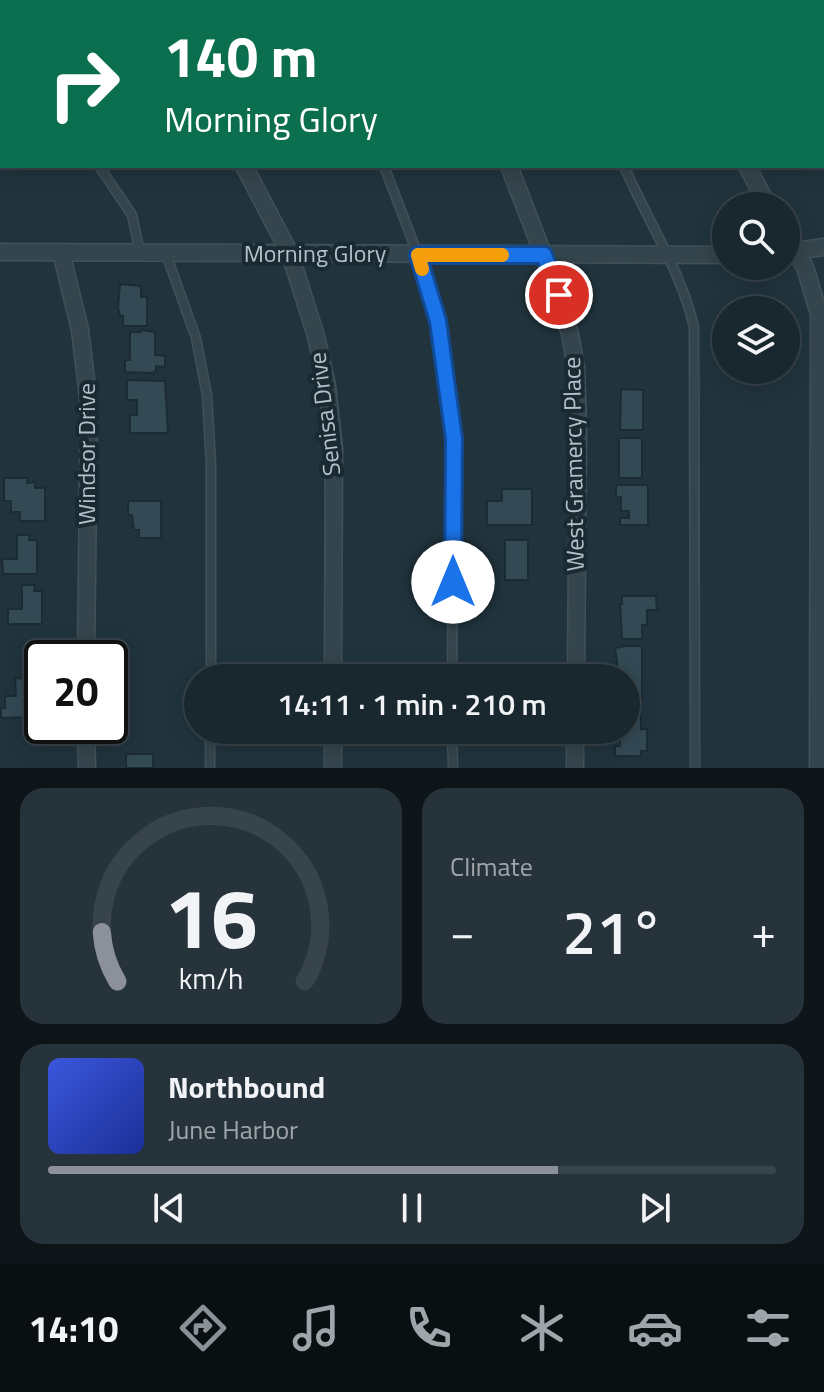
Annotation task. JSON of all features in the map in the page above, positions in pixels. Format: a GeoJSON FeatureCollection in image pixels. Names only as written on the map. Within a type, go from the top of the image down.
{"type":"FeatureCollection","features":[{"type":"Feature","properties":{"kind":"street","name":"Senisa Drive"},"geometry":{"type":"LineString","coordinates":[[245,168],[290,254],[316,336],[327,386],[334,449],[333,664]]}},
{"type":"Feature","properties":{"kind":"street","name":"West Gramercy Place"},"geometry":{"type":"LineString","coordinates":[[510,168],[544,255],[570,334],[576,367],[576,664]]}},
{"type":"Feature","properties":{"kind":"street"},"geometry":{"type":"LineString","coordinates":[[748,168],[761,192]]}},
{"type":"Feature","properties":{"kind":"street"},"geometry":{"type":"LineString","coordinates":[[800,247],[824,247]]}},
{"type":"Feature","properties":{"kind":"street","name":"Morning Glory"},"geometry":{"type":"LineString","coordinates":[[0,252],[712,255]]}},
{"type":"Feature","properties":{"kind":"street","name":"Windsor Drive"},"geometry":{"type":"LineString","coordinates":[[61,252],[80,330],[88,395],[86,640]]}},
{"type":"Feature","properties":{"kind":"street"},"geometry":{"type":"LineString","coordinates":[[800,261],[805,267],[819,314],[818,768]]}},
{"type":"Feature","properties":{"kind":"street"},"geometry":{"type":"LineString","coordinates":[[86,744],[87,768]]}},
{"type":"Feature","properties":{"kind":"street"},"geometry":{"type":"LineString","coordinates":[[333,744],[333,768]]}},
{"type":"Feature","properties":{"kind":"street"},"geometry":{"type":"LineString","coordinates":[[575,744],[575,768]]}},
{"type":"Feature","properties":{"kind":"lane"},"geometry":{"type":"LineString","coordinates":[[100,168],[132,215],[140,253]]}},
{"type":"Feature","properties":{"kind":"lane"},"geometry":{"type":"LineString","coordinates":[[385,168],[418,255],[438,321],[454,439],[452,664]]}},
{"type":"Feature","properties":{"kind":"lane"},"geometry":{"type":"LineString","coordinates":[[625,168],[687,294],[694,327],[695,768]]}},
{"type":"Feature","properties":{"kind":"lane"},"geometry":{"type":"LineString","coordinates":[[166,253],[196,338],[207,395],[211,464],[211,664]]}},
{"type":"Feature","properties":{"kind":"lane"},"geometry":{"type":"LineString","coordinates":[[210,744],[210,768]]}},
{"type":"Feature","properties":{"kind":"lane"},"geometry":{"type":"LineString","coordinates":[[452,744],[453,768]]}},
{"type":"Feature","properties":{"kind":"building"},"geometry":{"type":"Polygon","coordinates":[[[120,284],[141,286],[141,297],[147,297],[147,326],[123,326],[123,316],[120,316],[118,308],[120,284]]]}},
{"type":"Feature","properties":{"kind":"building"},"geometry":{"type":"Polygon","coordinates":[[[130,332],[155,332],[155,355],[165,356],[165,367],[156,366],[156,371],[152,373],[125,372],[125,360],[130,360],[130,332]]]}},
{"type":"Feature","properties":{"kind":"building"},"geometry":{"type":"Polygon","coordinates":[[[127,380],[165,381],[168,433],[130,433],[130,415],[137,415],[137,400],[127,400],[127,380]]]}},
{"type":"Feature","properties":{"kind":"building"},"geometry":{"type":"Polygon","coordinates":[[[621,389],[643,390],[643,430],[620,430],[621,389]]]}},
{"type":"Feature","properties":{"kind":"building"},"geometry":{"type":"Polygon","coordinates":[[[619,438],[642,438],[642,478],[619,478],[619,438]]]}},
{"type":"Feature","properties":{"kind":"building"},"geometry":{"type":"Polygon","coordinates":[[[4,478],[28,478],[27,483],[35,482],[35,488],[45,488],[45,521],[20,521],[20,512],[11,512],[11,501],[4,501],[4,478]]]}},
{"type":"Feature","properties":{"kind":"building"},"geometry":{"type":"Polygon","coordinates":[[[616,485],[648,485],[648,525],[620,525],[620,518],[629,518],[629,511],[621,511],[621,497],[616,498],[616,485]]]}},
{"type":"Feature","properties":{"kind":"building"},"geometry":{"type":"Polygon","coordinates":[[[502,489],[532,489],[532,525],[487,525],[487,501],[502,501],[502,489]]]}},
{"type":"Feature","properties":{"kind":"building"},"geometry":{"type":"Polygon","coordinates":[[[128,501],[161,501],[161,538],[139,538],[139,530],[134,530],[132,515],[128,515],[128,501]]]}},
{"type":"Feature","properties":{"kind":"building"},"geometry":{"type":"Polygon","coordinates":[[[17,535],[29,535],[29,540],[37,540],[37,574],[3,574],[2,559],[17,559],[17,535]]]}},
{"type":"Feature","properties":{"kind":"building"},"geometry":{"type":"Polygon","coordinates":[[[505,540],[528,540],[528,580],[505,580],[505,540]]]}},
{"type":"Feature","properties":{"kind":"building"},"geometry":{"type":"Polygon","coordinates":[[[22,585],[35,585],[34,591],[42,591],[42,624],[8,624],[8,609],[22,609],[22,585]]]}},
{"type":"Feature","properties":{"kind":"building"},"geometry":{"type":"Polygon","coordinates":[[[622,596],[656,596],[657,610],[647,610],[647,625],[642,625],[642,639],[622,639],[622,596]]]}},
{"type":"Feature","properties":{"kind":"building"},"geometry":{"type":"Polygon","coordinates":[[[642,646],[642,701],[640,664],[617,664],[615,648],[642,646]]]}},
{"type":"Feature","properties":{"kind":"building"},"geometry":{"type":"Polygon","coordinates":[[[15,678],[24,679],[24,717],[1,718],[5,696],[16,696],[15,678]]]}},
{"type":"Feature","properties":{"kind":"building"},"geometry":{"type":"Polygon","coordinates":[[[641,713],[641,729],[647,729],[647,751],[641,751],[641,756],[615,756],[615,746],[640,744],[641,713]]]}},
{"type":"Feature","properties":{"kind":"building"},"geometry":{"type":"Polygon","coordinates":[[[126,754],[153,754],[153,768],[126,768],[126,754]]]}},
{"type":"Feature","properties":{"kind":"slow traffic"},"geometry":{"type":"LineString","coordinates":[[422,269],[418,255],[502,255]]}},
{"type":"Feature","properties":{"kind":"route"},"geometry":{"type":"LineString","coordinates":[[453,582],[454,439],[438,321],[418,255],[544,255],[559,295]]}}]}
